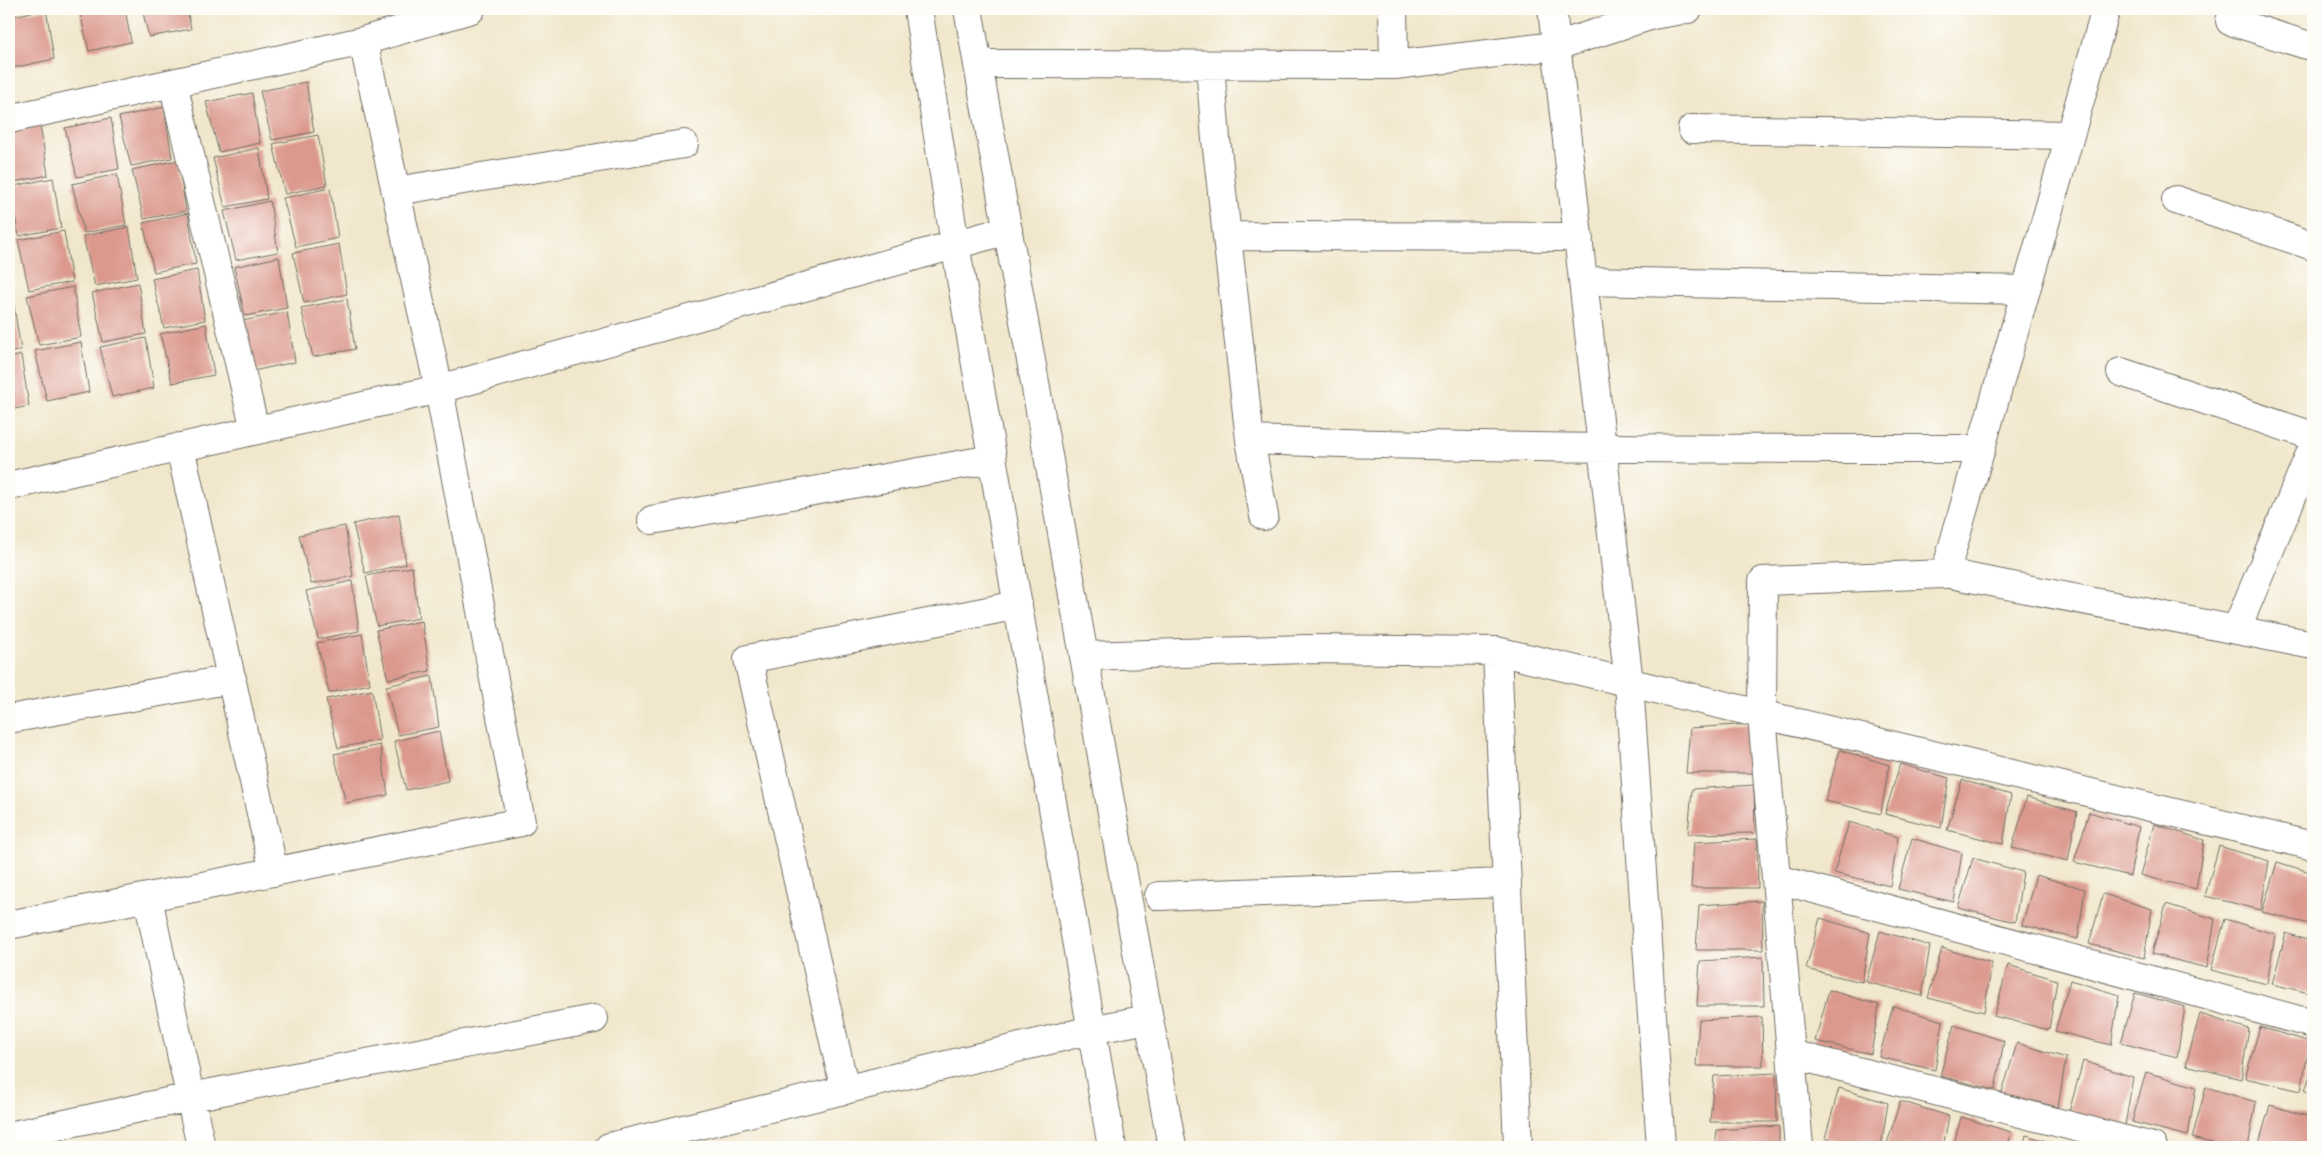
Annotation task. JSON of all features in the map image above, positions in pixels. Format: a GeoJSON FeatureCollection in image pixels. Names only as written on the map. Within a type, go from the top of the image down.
{"type":"FeatureCollection","features":[{"type":"Feature","properties":{"kind":"street"},"geometry":{"type":"LineString","coordinates":[[9,119],[363,41],[471,9]]}},
{"type":"Feature","properties":{"kind":"street"},"geometry":{"type":"LineString","coordinates":[[918,9],[955,244],[1112,1147]]}},
{"type":"Feature","properties":{"kind":"street"},"geometry":{"type":"LineString","coordinates":[[968,9],[1172,1147]]}},
{"type":"Feature","properties":{"kind":"street"},"geometry":{"type":"LineString","coordinates":[[1393,9],[1394,65]]}},
{"type":"Feature","properties":{"kind":"street"},"geometry":{"type":"LineString","coordinates":[[1552,9],[1629,683],[1661,1147]]}},
{"type":"Feature","properties":{"kind":"street"},"geometry":{"type":"LineString","coordinates":[[978,64],[1394,65],[1556,46],[1653,12],[1688,9]]}},
{"type":"Feature","properties":{"kind":"street"},"geometry":{"type":"LineString","coordinates":[[1945,573],[2106,9]]}},
{"type":"Feature","properties":{"kind":"street"},"geometry":{"type":"LineString","coordinates":[[2230,21],[2313,47]]}},
{"type":"Feature","properties":{"kind":"street"},"geometry":{"type":"LineString","coordinates":[[9,925],[521,822],[439,389],[363,41]]}},
{"type":"Feature","properties":{"kind":"street"},"geometry":{"type":"LineString","coordinates":[[1210,65],[1250,440],[1264,516]]}},
{"type":"Feature","properties":{"kind":"street"},"geometry":{"type":"LineString","coordinates":[[173,83],[255,430]]}},
{"type":"Feature","properties":{"kind":"street"},"geometry":{"type":"LineString","coordinates":[[1692,129],[2070,135]]}},
{"type":"Feature","properties":{"kind":"street"},"geometry":{"type":"LineString","coordinates":[[396,191],[684,144]]}},
{"type":"Feature","properties":{"kind":"street"},"geometry":{"type":"LineString","coordinates":[[2176,200],[2313,246]]}},
{"type":"Feature","properties":{"kind":"street"},"geometry":{"type":"LineString","coordinates":[[9,486],[439,389],[1008,230]]}},
{"type":"Feature","properties":{"kind":"street"},"geometry":{"type":"LineString","coordinates":[[1227,236],[1578,237]]}},
{"type":"Feature","properties":{"kind":"street"},"geometry":{"type":"LineString","coordinates":[[1584,280],[2026,290]]}},
{"type":"Feature","properties":{"kind":"street"},"geometry":{"type":"LineString","coordinates":[[2121,372],[2313,436]]}},
{"type":"Feature","properties":{"kind":"street"},"geometry":{"type":"LineString","coordinates":[[1250,440],[1440,447],[1981,449]]}},
{"type":"Feature","properties":{"kind":"street"},"geometry":{"type":"LineString","coordinates":[[180,447],[274,872]]}},
{"type":"Feature","properties":{"kind":"street"},"geometry":{"type":"LineString","coordinates":[[2236,630],[2313,447]]}},
{"type":"Feature","properties":{"kind":"street"},"geometry":{"type":"LineString","coordinates":[[652,520],[992,459]]}},
{"type":"Feature","properties":{"kind":"street"},"geometry":{"type":"LineString","coordinates":[[1799,1147],[1762,715],[1763,581],[1945,573],[2313,645]]}},
{"type":"Feature","properties":{"kind":"street"},"geometry":{"type":"LineString","coordinates":[[845,1090],[748,659],[1018,606]]}},
{"type":"Feature","properties":{"kind":"street"},"geometry":{"type":"LineString","coordinates":[[1084,656],[1306,648],[1497,651],[2313,846]]}},
{"type":"Feature","properties":{"kind":"street"},"geometry":{"type":"LineString","coordinates":[[1497,651],[1518,1147]]}},
{"type":"Feature","properties":{"kind":"street"},"geometry":{"type":"LineString","coordinates":[[9,718],[232,679]]}},
{"type":"Feature","properties":{"kind":"street"},"geometry":{"type":"LineString","coordinates":[[1776,879],[2313,1024]]}},
{"type":"Feature","properties":{"kind":"street"},"geometry":{"type":"LineString","coordinates":[[1159,896],[1506,882]]}},
{"type":"Feature","properties":{"kind":"street"},"geometry":{"type":"LineString","coordinates":[[148,898],[201,1147]]}},
{"type":"Feature","properties":{"kind":"street"},"geometry":{"type":"LineString","coordinates":[[609,1147],[1091,1030],[1148,1019]]}},
{"type":"Feature","properties":{"kind":"street"},"geometry":{"type":"LineString","coordinates":[[9,1136],[190,1097],[594,1020]]}},
{"type":"Feature","properties":{"kind":"street"},"geometry":{"type":"LineString","coordinates":[[1792,1054],[2153,1147]]}},
{"type":"Feature","properties":{"kind":"building"},"geometry":{"type":"Polygon","coordinates":[[[46,9],[54,59],[12,68],[9,55],[9,17],[46,9]]]}},
{"type":"Feature","properties":{"kind":"building"},"geometry":{"type":"Polygon","coordinates":[[[79,9],[125,9],[131,42],[89,51],[79,9]]]}},
{"type":"Feature","properties":{"kind":"building"},"geometry":{"type":"Polygon","coordinates":[[[142,9],[187,9],[191,29],[149,37],[142,9]]]}},
{"type":"Feature","properties":{"kind":"building"},"geometry":{"type":"Polygon","coordinates":[[[306,82],[314,132],[272,140],[260,91],[306,82]]]}},
{"type":"Feature","properties":{"kind":"building"},"geometry":{"type":"Polygon","coordinates":[[[252,93],[260,143],[219,152],[206,102],[252,93]]]}},
{"type":"Feature","properties":{"kind":"building"},"geometry":{"type":"Polygon","coordinates":[[[164,107],[172,158],[131,166],[119,117],[164,107]]]}},
{"type":"Feature","properties":{"kind":"building"},"geometry":{"type":"Polygon","coordinates":[[[111,118],[119,169],[77,177],[65,128],[111,118]]]}},
{"type":"Feature","properties":{"kind":"building"},"geometry":{"type":"Polygon","coordinates":[[[40,125],[48,175],[9,183],[9,131],[40,125]]]}},
{"type":"Feature","properties":{"kind":"building"},"geometry":{"type":"Polygon","coordinates":[[[318,135],[327,185],[285,194],[273,144],[318,135]]]}},
{"type":"Feature","properties":{"kind":"building"},"geometry":{"type":"Polygon","coordinates":[[[259,148],[267,199],[225,207],[213,158],[259,148]]]}},
{"type":"Feature","properties":{"kind":"building"},"geometry":{"type":"Polygon","coordinates":[[[178,160],[186,211],[144,219],[132,170],[178,160]]]}},
{"type":"Feature","properties":{"kind":"building"},"geometry":{"type":"Polygon","coordinates":[[[117,174],[126,225],[84,233],[72,184],[117,174]]]}},
{"type":"Feature","properties":{"kind":"building"},"geometry":{"type":"Polygon","coordinates":[[[53,178],[61,228],[19,236],[9,187],[53,178]]]}},
{"type":"Feature","properties":{"kind":"building"},"geometry":{"type":"Polygon","coordinates":[[[330,188],[338,238],[296,247],[283,198],[330,188]]]}},
{"type":"Feature","properties":{"kind":"building"},"geometry":{"type":"Polygon","coordinates":[[[270,201],[278,252],[236,260],[224,211],[270,201]]]}},
{"type":"Feature","properties":{"kind":"building"},"geometry":{"type":"Polygon","coordinates":[[[188,213],[196,264],[154,272],[143,223],[188,213]]]}},
{"type":"Feature","properties":{"kind":"building"},"geometry":{"type":"Polygon","coordinates":[[[129,227],[137,278],[95,286],[83,236],[129,227]]]}},
{"type":"Feature","properties":{"kind":"building"},"geometry":{"type":"Polygon","coordinates":[[[64,231],[72,282],[29,290],[18,240],[64,231]]]}},
{"type":"Feature","properties":{"kind":"building"},"geometry":{"type":"Polygon","coordinates":[[[339,244],[347,294],[304,303],[293,253],[339,244]]]}},
{"type":"Feature","properties":{"kind":"building"},"geometry":{"type":"Polygon","coordinates":[[[279,257],[287,308],[245,316],[234,267],[279,257]]]}},
{"type":"Feature","properties":{"kind":"building"},"geometry":{"type":"Polygon","coordinates":[[[197,270],[205,320],[164,328],[152,279],[197,270]]]}},
{"type":"Feature","properties":{"kind":"building"},"geometry":{"type":"Polygon","coordinates":[[[138,283],[146,334],[103,342],[92,293],[138,283]]]}},
{"type":"Feature","properties":{"kind":"building"},"geometry":{"type":"Polygon","coordinates":[[[73,287],[81,337],[39,345],[27,296],[73,287]]]}},
{"type":"Feature","properties":{"kind":"building"},"geometry":{"type":"Polygon","coordinates":[[[347,299],[355,349],[313,357],[301,308],[347,299]]]}},
{"type":"Feature","properties":{"kind":"building"},"geometry":{"type":"Polygon","coordinates":[[[13,300],[21,350],[9,353],[9,301],[13,300]]]}},
{"type":"Feature","properties":{"kind":"building"},"geometry":{"type":"Polygon","coordinates":[[[287,312],[295,362],[253,371],[242,321],[287,312]]]}},
{"type":"Feature","properties":{"kind":"building"},"geometry":{"type":"Polygon","coordinates":[[[206,324],[214,375],[172,383],[160,334],[206,324]]]}},
{"type":"Feature","properties":{"kind":"building"},"geometry":{"type":"Polygon","coordinates":[[[146,338],[154,388],[112,397],[100,347],[146,338]]]}},
{"type":"Feature","properties":{"kind":"building"},"geometry":{"type":"Polygon","coordinates":[[[81,342],[89,392],[47,401],[35,351],[81,342]]]}},
{"type":"Feature","properties":{"kind":"building"},"geometry":{"type":"Polygon","coordinates":[[[21,355],[29,406],[9,410],[9,358],[21,355]]]}},
{"type":"Feature","properties":{"kind":"building"},"geometry":{"type":"Polygon","coordinates":[[[399,514],[406,564],[365,573],[353,524],[399,514]]]}},
{"type":"Feature","properties":{"kind":"building"},"geometry":{"type":"Polygon","coordinates":[[[345,526],[353,576],[311,584],[299,535],[345,526]]]}},
{"type":"Feature","properties":{"kind":"building"},"geometry":{"type":"Polygon","coordinates":[[[412,567],[419,618],[377,626],[366,576],[412,567]]]}},
{"type":"Feature","properties":{"kind":"building"},"geometry":{"type":"Polygon","coordinates":[[[352,581],[359,631],[318,639],[306,591],[352,581]]]}},
{"type":"Feature","properties":{"kind":"building"},"geometry":{"type":"Polygon","coordinates":[[[422,621],[430,671],[388,679],[376,630],[422,621]]]}},
{"type":"Feature","properties":{"kind":"building"},"geometry":{"type":"Polygon","coordinates":[[[362,634],[370,684],[329,693],[317,643],[362,634]]]}},
{"type":"Feature","properties":{"kind":"building"},"geometry":{"type":"Polygon","coordinates":[[[432,676],[439,727],[398,735],[386,686],[432,676]]]}},
{"type":"Feature","properties":{"kind":"building"},"geometry":{"type":"Polygon","coordinates":[[[372,690],[380,740],[338,748],[326,699],[372,690]]]}},
{"type":"Feature","properties":{"kind":"building"},"geometry":{"type":"Polygon","coordinates":[[[1752,724],[1754,773],[1686,773],[1690,728],[1752,724]]]}},
{"type":"Feature","properties":{"kind":"building"},"geometry":{"type":"Polygon","coordinates":[[[439,731],[448,781],[406,790],[394,741],[439,731]]]}},
{"type":"Feature","properties":{"kind":"building"},"geometry":{"type":"Polygon","coordinates":[[[380,745],[388,795],[346,803],[334,754],[380,745]]]}},
{"type":"Feature","properties":{"kind":"building"},"geometry":{"type":"Polygon","coordinates":[[[1840,750],[1889,765],[1881,814],[1825,801],[1840,750]]]}},
{"type":"Feature","properties":{"kind":"building"},"geometry":{"type":"Polygon","coordinates":[[[1900,764],[1949,778],[1941,828],[1885,814],[1900,764]]]}},
{"type":"Feature","properties":{"kind":"building"},"geometry":{"type":"Polygon","coordinates":[[[1962,780],[2011,795],[2003,844],[1947,830],[1962,780]]]}},
{"type":"Feature","properties":{"kind":"building"},"geometry":{"type":"Polygon","coordinates":[[[1754,785],[1755,833],[1688,834],[1692,789],[1754,785]]]}},
{"type":"Feature","properties":{"kind":"building"},"geometry":{"type":"Polygon","coordinates":[[[2027,797],[2077,812],[2068,861],[2012,848],[2027,797]]]}},
{"type":"Feature","properties":{"kind":"building"},"geometry":{"type":"Polygon","coordinates":[[[2089,812],[2139,827],[2130,876],[2074,862],[2089,812]]]}},
{"type":"Feature","properties":{"kind":"building"},"geometry":{"type":"Polygon","coordinates":[[[1849,822],[1898,837],[1890,886],[1834,873],[1849,822]]]}},
{"type":"Feature","properties":{"kind":"building"},"geometry":{"type":"Polygon","coordinates":[[[2154,824],[2204,840],[2196,889],[2140,875],[2154,824]]]}},
{"type":"Feature","properties":{"kind":"building"},"geometry":{"type":"Polygon","coordinates":[[[1912,838],[1962,853],[1954,902],[1898,889],[1912,838]]]}},
{"type":"Feature","properties":{"kind":"building"},"geometry":{"type":"Polygon","coordinates":[[[1757,839],[1758,888],[1691,888],[1694,842],[1757,839]]]}},
{"type":"Feature","properties":{"kind":"building"},"geometry":{"type":"Polygon","coordinates":[[[2219,846],[2269,861],[2261,910],[2205,896],[2219,846]]]}},
{"type":"Feature","properties":{"kind":"building"},"geometry":{"type":"Polygon","coordinates":[[[1973,858],[2023,872],[2015,922],[1958,908],[1973,858]]]}},
{"type":"Feature","properties":{"kind":"building"},"geometry":{"type":"Polygon","coordinates":[[[2277,862],[2313,873],[2313,925],[2262,912],[2277,862]]]}},
{"type":"Feature","properties":{"kind":"building"},"geometry":{"type":"Polygon","coordinates":[[[2036,875],[2085,889],[2078,939],[2022,925],[2036,875]]]}},
{"type":"Feature","properties":{"kind":"building"},"geometry":{"type":"Polygon","coordinates":[[[2103,894],[2152,909],[2144,958],[2089,944],[2103,894]]]}},
{"type":"Feature","properties":{"kind":"building"},"geometry":{"type":"Polygon","coordinates":[[[1762,901],[1763,950],[1696,950],[1699,905],[1762,901]]]}},
{"type":"Feature","properties":{"kind":"building"},"geometry":{"type":"Polygon","coordinates":[[[2166,904],[2215,919],[2207,968],[2152,954],[2166,904]]]}},
{"type":"Feature","properties":{"kind":"building"},"geometry":{"type":"Polygon","coordinates":[[[1820,918],[1870,933],[1862,982],[1806,969],[1820,918]]]}},
{"type":"Feature","properties":{"kind":"building"},"geometry":{"type":"Polygon","coordinates":[[[2225,919],[2275,934],[2267,984],[2211,970],[2225,919]]]}},
{"type":"Feature","properties":{"kind":"building"},"geometry":{"type":"Polygon","coordinates":[[[1880,931],[1930,946],[1922,996],[1866,982],[1880,931]]]}},
{"type":"Feature","properties":{"kind":"building"},"geometry":{"type":"Polygon","coordinates":[[[2286,933],[2313,942],[2313,994],[2272,984],[2286,933]]]}},
{"type":"Feature","properties":{"kind":"building"},"geometry":{"type":"Polygon","coordinates":[[[1942,948],[1992,963],[1984,1012],[1928,998],[1942,948]]]}},
{"type":"Feature","properties":{"kind":"building"},"geometry":{"type":"Polygon","coordinates":[[[1763,957],[1764,1006],[1697,1006],[1700,961],[1763,957]]]}},
{"type":"Feature","properties":{"kind":"building"},"geometry":{"type":"Polygon","coordinates":[[[2008,965],[2057,980],[2049,1030],[1994,1016],[2008,965]]]}},
{"type":"Feature","properties":{"kind":"building"},"geometry":{"type":"Polygon","coordinates":[[[2070,980],[2119,995],[2111,1045],[2055,1031],[2070,980]]]}},
{"type":"Feature","properties":{"kind":"building"},"geometry":{"type":"Polygon","coordinates":[[[1829,990],[1879,1005],[1871,1054],[1815,1041],[1829,990]]]}},
{"type":"Feature","properties":{"kind":"building"},"geometry":{"type":"Polygon","coordinates":[[[2135,993],[2185,1007],[2177,1057],[2121,1043],[2135,993]]]}},
{"type":"Feature","properties":{"kind":"building"},"geometry":{"type":"Polygon","coordinates":[[[1893,1006],[1943,1021],[1935,1070],[1879,1057],[1893,1006]]]}},
{"type":"Feature","properties":{"kind":"building"},"geometry":{"type":"Polygon","coordinates":[[[2200,1014],[2249,1029],[2241,1079],[2186,1065],[2200,1014]]]}},
{"type":"Feature","properties":{"kind":"building"},"geometry":{"type":"Polygon","coordinates":[[[1762,1017],[1763,1066],[1696,1066],[1699,1020],[1762,1017]]]}},
{"type":"Feature","properties":{"kind":"building"},"geometry":{"type":"Polygon","coordinates":[[[1954,1025],[2004,1041],[1995,1090],[1940,1076],[1954,1025]]]}},
{"type":"Feature","properties":{"kind":"building"},"geometry":{"type":"Polygon","coordinates":[[[2260,1027],[2310,1042],[2301,1091],[2245,1078],[2260,1027]]]}},
{"type":"Feature","properties":{"kind":"building"},"geometry":{"type":"Polygon","coordinates":[[[2017,1043],[2066,1058],[2058,1107],[2002,1093],[2017,1043]]]}},
{"type":"Feature","properties":{"kind":"building"},"geometry":{"type":"Polygon","coordinates":[[[2083,1061],[2133,1077],[2125,1126],[2069,1112],[2083,1061]]]}},
{"type":"Feature","properties":{"kind":"building"},"geometry":{"type":"Polygon","coordinates":[[[2313,1065],[2313,1093],[2305,1091],[2313,1065]]]}},
{"type":"Feature","properties":{"kind":"building"},"geometry":{"type":"Polygon","coordinates":[[[2146,1072],[2196,1087],[2188,1136],[2132,1122],[2146,1072]]]}},
{"type":"Feature","properties":{"kind":"building"},"geometry":{"type":"Polygon","coordinates":[[[1776,1073],[1777,1122],[1710,1122],[1714,1076],[1776,1073]]]}},
{"type":"Feature","properties":{"kind":"building"},"geometry":{"type":"Polygon","coordinates":[[[2206,1087],[2256,1102],[2248,1147],[2229,1147],[2192,1138],[2206,1087]]]}},
{"type":"Feature","properties":{"kind":"building"},"geometry":{"type":"Polygon","coordinates":[[[1839,1088],[1888,1103],[1881,1147],[1861,1147],[1825,1138],[1839,1088]]]}},
{"type":"Feature","properties":{"kind":"building"},"geometry":{"type":"Polygon","coordinates":[[[1900,1101],[1949,1116],[1943,1147],[1886,1147],[1900,1101]]]}},
{"type":"Feature","properties":{"kind":"building"},"geometry":{"type":"Polygon","coordinates":[[[2270,1105],[2313,1118],[2313,1147],[2258,1147],[2270,1105]]]}},
{"type":"Feature","properties":{"kind":"building"},"geometry":{"type":"Polygon","coordinates":[[[1961,1117],[2011,1132],[2008,1147],[1953,1147],[1961,1117]]]}},
{"type":"Feature","properties":{"kind":"building"},"geometry":{"type":"Polygon","coordinates":[[[1779,1126],[1779,1147],[1715,1147],[1717,1130],[1779,1126]]]}},
{"type":"Feature","properties":{"kind":"building"},"geometry":{"type":"Polygon","coordinates":[[[2026,1135],[2066,1147],[2023,1147],[2026,1135]]]}}]}
